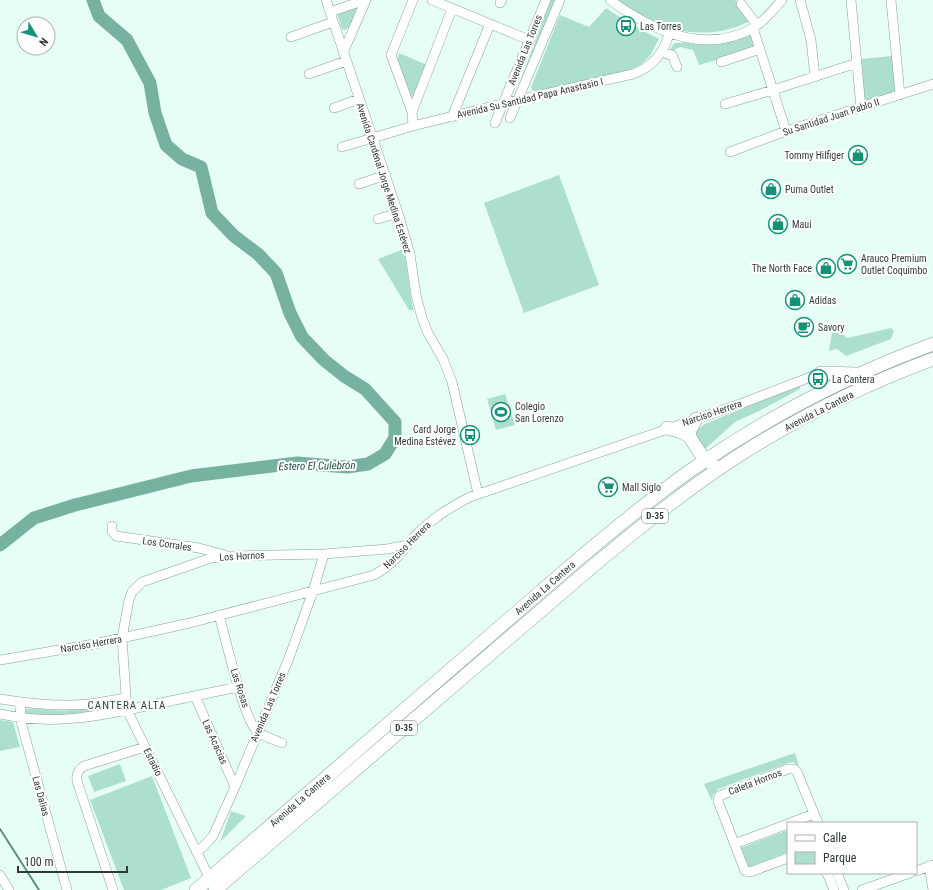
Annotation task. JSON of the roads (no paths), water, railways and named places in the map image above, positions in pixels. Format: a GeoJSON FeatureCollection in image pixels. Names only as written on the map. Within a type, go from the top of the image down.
{"type":"FeatureCollection","features":[{"type":"Feature","properties":{"kind":"highway","name":"Avenida La Cantera"},"geometry":{"type":"LineString","coordinates":[[212,884],[611,531],[658,495],[706,460],[770,420],[861,374],[933,344]]}},
{"type":"Feature","properties":{"kind":"highway","name":"Avenida La Cantera"},"geometry":{"type":"LineString","coordinates":[[196,890],[212,884],[605,555],[655,515],[719,469],[781,430],[837,400],[897,373],[933,359]]}},
{"type":"Feature","properties":{"kind":"highway"},"geometry":{"type":"LineString","coordinates":[[821,373],[845,375],[861,374]]}},
{"type":"Feature","properties":{"kind":"highway"},"geometry":{"type":"LineString","coordinates":[[821,373],[829,376],[836,386],[838,393],[837,400]]}},
{"type":"Feature","properties":{"kind":"highway"},"geometry":{"type":"LineString","coordinates":[[689,436],[690,430],[696,420]]}},
{"type":"Feature","properties":{"kind":"highway"},"geometry":{"type":"LineString","coordinates":[[667,428],[682,432],[689,436],[706,460],[719,469]]}},
{"type":"Feature","properties":{"kind":"street","name":"Avenida Cardenal Jorge Medina Estévez"},"geometry":{"type":"LineString","coordinates":[[326,0],[398,213],[410,254],[420,312],[426,329],[452,382],[478,494]]}},
{"type":"Feature","properties":{"kind":"street"},"geometry":{"type":"LineString","coordinates":[[330,12],[365,0]]}},
{"type":"Feature","properties":{"kind":"street"},"geometry":{"type":"LineString","coordinates":[[309,74],[345,57],[365,0]]}},
{"type":"Feature","properties":{"kind":"street"},"geometry":{"type":"LineString","coordinates":[[413,0],[391,55],[412,112],[413,126]]}},
{"type":"Feature","properties":{"kind":"street"},"geometry":{"type":"LineString","coordinates":[[432,0],[529,40]]}},
{"type":"Feature","properties":{"kind":"street","name":"Avenida Las Torres"},"geometry":{"type":"LineString","coordinates":[[496,123],[546,0]]}},
{"type":"Feature","properties":{"kind":"street","name":"Avenida Las Torres"},"geometry":{"type":"LineString","coordinates":[[510,118],[560,0]]}},
{"type":"Feature","properties":{"kind":"street"},"geometry":{"type":"LineString","coordinates":[[610,0],[638,18],[669,34],[698,39],[723,39],[735,36],[755,27],[768,16],[782,0]]}},
{"type":"Feature","properties":{"kind":"street"},"geometry":{"type":"LineString","coordinates":[[800,0],[811,40],[815,77]]}},
{"type":"Feature","properties":{"kind":"street"},"geometry":{"type":"LineString","coordinates":[[851,0],[861,108]]}},
{"type":"Feature","properties":{"kind":"street"},"geometry":{"type":"LineString","coordinates":[[891,0],[900,96]]}},
{"type":"Feature","properties":{"kind":"street"},"geometry":{"type":"LineString","coordinates":[[741,4],[755,27],[760,49],[786,131]]}},
{"type":"Feature","properties":{"kind":"street"},"geometry":{"type":"LineString","coordinates":[[412,112],[452,9]]}},
{"type":"Feature","properties":{"kind":"street"},"geometry":{"type":"LineString","coordinates":[[291,37],[333,22]]}},
{"type":"Feature","properties":{"kind":"street"},"geometry":{"type":"LineString","coordinates":[[452,117],[490,24]]}},
{"type":"Feature","properties":{"kind":"street","name":"Avenida Su Santidad Papa Anastasio I"},"geometry":{"type":"LineString","coordinates":[[342,147],[413,126],[633,74],[643,70],[652,63],[662,51],[669,34]]}},
{"type":"Feature","properties":{"kind":"street"},"geometry":{"type":"LineString","coordinates":[[721,62],[760,49]]}},
{"type":"Feature","properties":{"kind":"street"},"geometry":{"type":"LineString","coordinates":[[662,51],[672,55],[677,68]]}},
{"type":"Feature","properties":{"kind":"street"},"geometry":{"type":"LineString","coordinates":[[725,104],[857,63]]}},
{"type":"Feature","properties":{"kind":"street","name":"Su Santidad Juan Pablo II"},"geometry":{"type":"LineString","coordinates":[[730,152],[786,131],[900,96],[933,84]]}},
{"type":"Feature","properties":{"kind":"street"},"geometry":{"type":"LineString","coordinates":[[334,108],[359,99]]}},
{"type":"Feature","properties":{"kind":"street"},"geometry":{"type":"LineString","coordinates":[[358,184],[386,175]]}},
{"type":"Feature","properties":{"kind":"street"},"geometry":{"type":"LineString","coordinates":[[378,219],[398,213]]}},
{"type":"Feature","properties":{"kind":"street","name":"Narciso Herrera"},"geometry":{"type":"LineString","coordinates":[[0,660],[94,644],[190,623],[374,575],[391,564],[426,525],[458,503],[478,494],[667,428],[696,420],[821,373]]}},
{"type":"Feature","properties":{"kind":"street","name":"Los Corrales"},"geometry":{"type":"LineString","coordinates":[[112,526],[112,531],[116,536],[199,548],[228,556]]}},
{"type":"Feature","properties":{"kind":"street","name":"Los Hornos"},"geometry":{"type":"LineString","coordinates":[[122,638],[129,600],[132,592],[138,584],[211,558],[228,556],[324,554],[408,545]]}},
{"type":"Feature","properties":{"kind":"street","name":"Avenida Las Torres"},"geometry":{"type":"LineString","coordinates":[[197,852],[213,836],[235,787],[257,731],[289,658],[313,592],[324,554]]}},
{"type":"Feature","properties":{"kind":"street","name":"Las Rosas"},"geometry":{"type":"LineString","coordinates":[[219,615],[238,687],[252,724],[257,731]]}},
{"type":"Feature","properties":{"kind":"street","name":"Estadio"},"geometry":{"type":"LineString","coordinates":[[122,638],[127,710],[212,884]]}},
{"type":"Feature","properties":{"kind":"street"},"geometry":{"type":"LineString","coordinates":[[0,714],[20,718],[56,720],[75,719],[105,715],[238,687]]}},
{"type":"Feature","properties":{"kind":"street","name":"Las Acacias"},"geometry":{"type":"LineString","coordinates":[[195,696],[235,787]]}},
{"type":"Feature","properties":{"kind":"street"},"geometry":{"type":"LineString","coordinates":[[0,699],[21,703],[74,705],[126,698]]}},
{"type":"Feature","properties":{"kind":"street","name":"Las Dalias"},"geometry":{"type":"LineString","coordinates":[[21,703],[20,718],[67,890]]}},
{"type":"Feature","properties":{"kind":"street"},"geometry":{"type":"LineString","coordinates":[[257,731],[282,744]]}},
{"type":"Feature","properties":{"kind":"street"},"geometry":{"type":"LineString","coordinates":[[113,890],[76,781],[77,773],[84,766],[145,747]]}},
{"type":"Feature","properties":{"kind":"street","name":"Caleta Hornos"},"geometry":{"type":"LineString","coordinates":[[734,844],[718,801],[720,795],[791,768],[797,772],[814,814]]}},
{"type":"Feature","properties":{"kind":"street"},"geometry":{"type":"LineString","coordinates":[[792,822],[814,814],[818,822]]}},
{"type":"Feature","properties":{"kind":"street"},"geometry":{"type":"LineString","coordinates":[[787,824],[734,844],[744,870],[748,873],[787,858]]}},
{"type":"Feature","properties":{"kind":"street"},"geometry":{"type":"LineString","coordinates":[[917,871],[931,865],[933,890]]}},
{"type":"Feature","properties":{"kind":"street"},"geometry":{"type":"LineString","coordinates":[[827,874],[834,890]]}},
{"type":"Feature","properties":{"kind":"street"},"geometry":{"type":"LineString","coordinates":[[837,874],[844,890]]}},
{"type":"Feature","properties":{"kind":"street"},"geometry":{"type":"LineString","coordinates":[[862,890],[907,874]]}},
{"type":"Feature","properties":{"kind":"street"},"geometry":{"type":"LineString","coordinates":[[0,875],[9,890]]}},
{"type":"Feature","properties":{"kind":"waterway","name":"Estero El Culebrón"},"geometry":{"type":"LineString","coordinates":[[0,545],[34,518],[75,505],[191,476],[297,463],[347,467],[368,464],[385,454],[395,438],[395,422],[365,389],[344,376],[324,360],[302,337],[290,313],[276,273],[258,254],[234,236],[212,213],[201,167],[182,159],[166,145],[155,113],[150,83],[127,40],[99,16],[93,0]]}},
{"type":"Feature","properties":{"kind":"waterway"},"geometry":{"type":"LineString","coordinates":[[0,829],[39,890]]}},
{"type":"Feature","properties":{"kind":"place","name":"Las Torres"},"geometry":{"type":"Point","coordinates":[626,26]}},
{"type":"Feature","properties":{"kind":"place","name":"Tommy Hilfiger"},"geometry":{"type":"Point","coordinates":[858,155]}},
{"type":"Feature","properties":{"kind":"place","name":"Puma Outlet"},"geometry":{"type":"Point","coordinates":[771,189]}},
{"type":"Feature","properties":{"kind":"place","name":"Maui"},"geometry":{"type":"Point","coordinates":[778,224]}},
{"type":"Feature","properties":{"kind":"place","name":"Arauco Premium Outlet Coquimbo"},"geometry":{"type":"Point","coordinates":[847,264]}},
{"type":"Feature","properties":{"kind":"place","name":"The North Face"},"geometry":{"type":"Point","coordinates":[826,268]}},
{"type":"Feature","properties":{"kind":"place","name":"Adidas"},"geometry":{"type":"Point","coordinates":[795,300]}},
{"type":"Feature","properties":{"kind":"place","name":"Savory"},"geometry":{"type":"Point","coordinates":[804,327]}},
{"type":"Feature","properties":{"kind":"place","name":"La Cantera"},"geometry":{"type":"Point","coordinates":[818,379]}},
{"type":"Feature","properties":{"kind":"place","name":"Colegio San Lorenzo"},"geometry":{"type":"Point","coordinates":[501,412]}},
{"type":"Feature","properties":{"kind":"place","name":"Card Jorge Medina Estévez"},"geometry":{"type":"Point","coordinates":[470,435]}},
{"type":"Feature","properties":{"kind":"place","name":"Mall Siglo"},"geometry":{"type":"Point","coordinates":[608,487]}},
{"type":"Feature","properties":{"kind":"district","name":"CANTERA ALTA"},"geometry":{"type":"Point","coordinates":[127,705]}}]}
